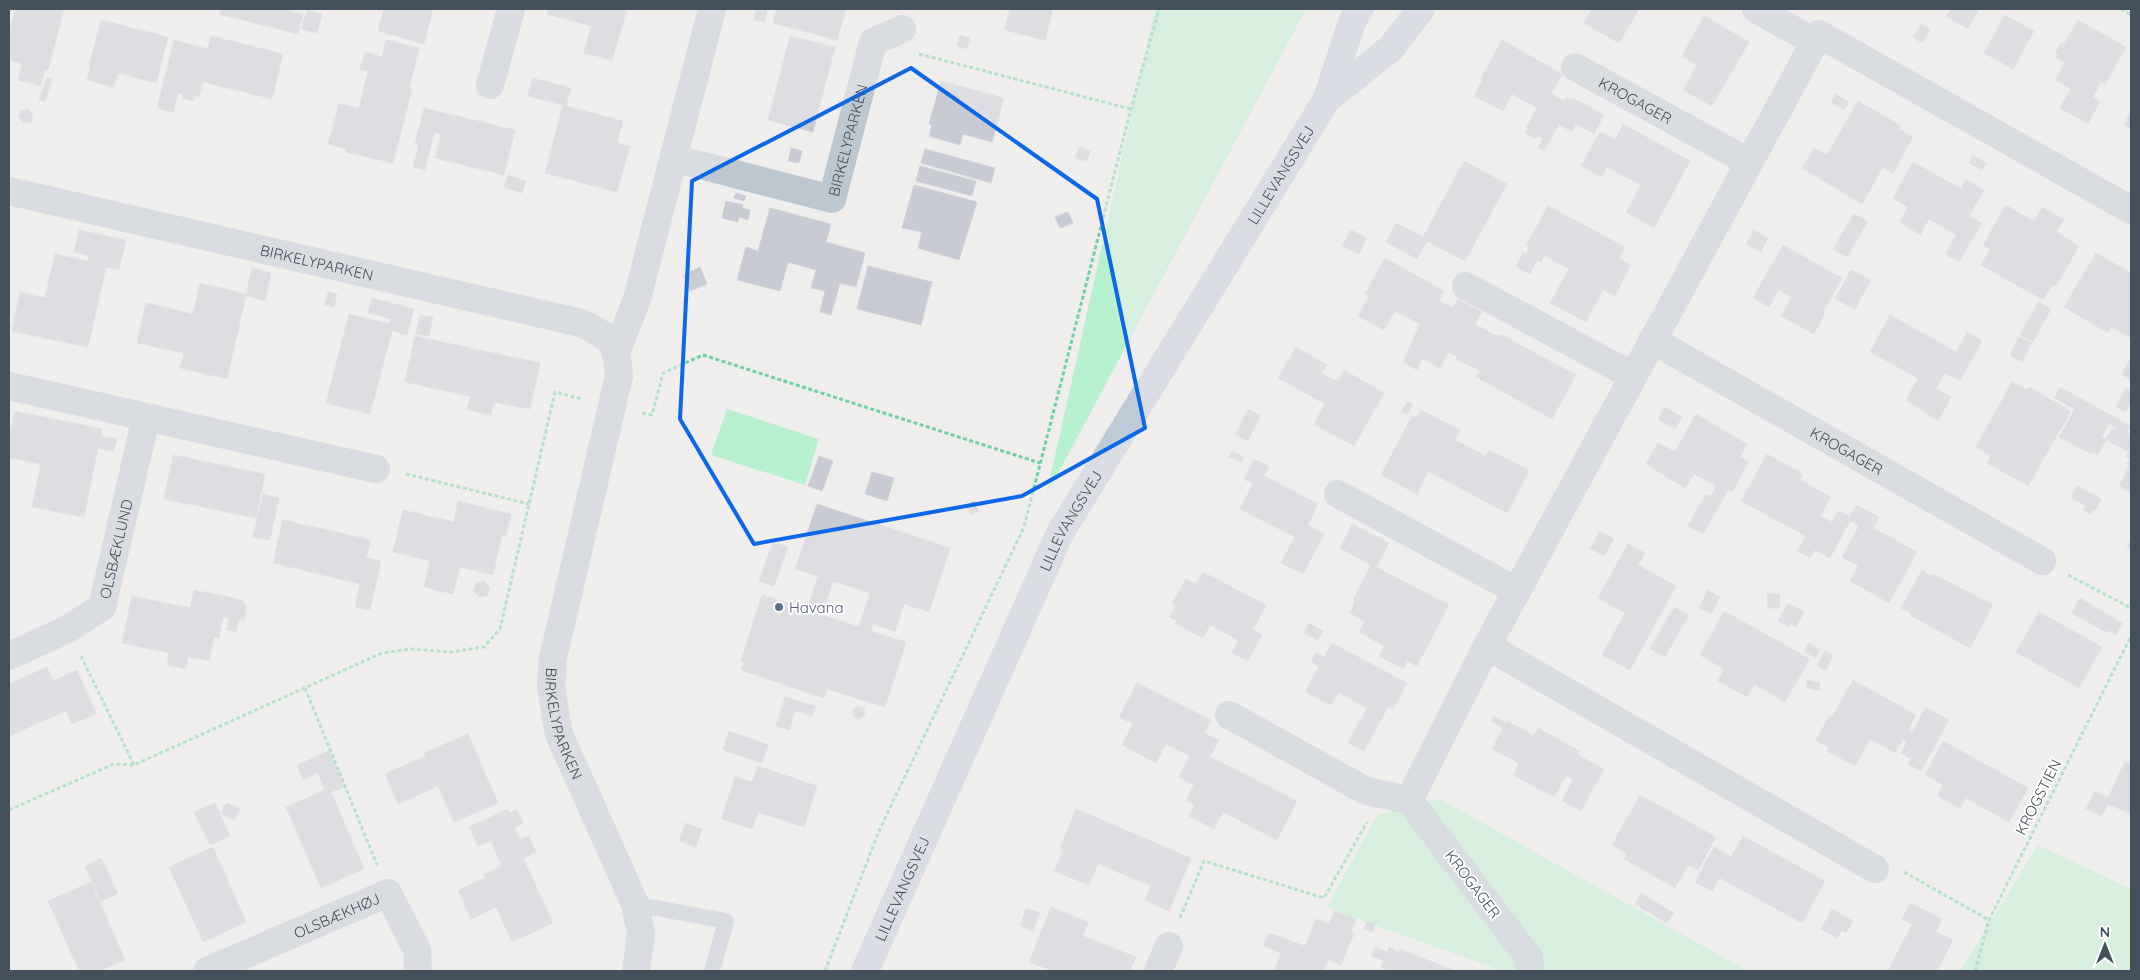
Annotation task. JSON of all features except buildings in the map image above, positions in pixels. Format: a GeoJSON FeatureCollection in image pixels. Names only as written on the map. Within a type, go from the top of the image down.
{"type":"FeatureCollection","features":[{"type":"Feature","properties":{"kind":"street"},"geometry":{"type":"LineString","coordinates":[[490,85],[511,9]]}},
{"type":"Feature","properties":{"kind":"street","name":"BIRKELYPARKEN"},"geometry":{"type":"LineString","coordinates":[[636,971],[641,934],[635,904],[559,734],[551,687],[553,658],[613,406],[619,376],[617,350],[636,299],[712,9]]}},
{"type":"Feature","properties":{"kind":"street","name":"LILLEVANGSVEJ"},"geometry":{"type":"LineString","coordinates":[[865,971],[1060,533],[1327,99],[1352,22],[1360,9]]}},
{"type":"Feature","properties":{"kind":"street","name":"LILLEVANGSVEJ"},"geometry":{"type":"LineString","coordinates":[[1327,99],[1391,48],[1421,9]]}},
{"type":"Feature","properties":{"kind":"street"},"geometry":{"type":"LineString","coordinates":[[1756,9],[1815,42]]}},
{"type":"Feature","properties":{"kind":"street"},"geometry":{"type":"LineString","coordinates":[[873,42],[902,29]]}},
{"type":"Feature","properties":{"kind":"street"},"geometry":{"type":"LineString","coordinates":[[1228,715],[1366,791],[1409,800],[1487,646],[1819,34],[2131,210]]}},
{"type":"Feature","properties":{"kind":"street","name":"BIRKELYPARKEN"},"geometry":{"type":"LineString","coordinates":[[674,158],[832,199],[873,42]]}},
{"type":"Feature","properties":{"kind":"street","name":"KROGAGER"},"geometry":{"type":"LineString","coordinates":[[1575,67],[1749,162]]}},
{"type":"Feature","properties":{"kind":"street","name":"BIRKELYPARKEN"},"geometry":{"type":"LineString","coordinates":[[9,191],[581,323],[602,334],[617,350]]}},
{"type":"Feature","properties":{"kind":"street"},"geometry":{"type":"LineString","coordinates":[[1466,286],[1633,376]]}},
{"type":"Feature","properties":{"kind":"street","name":"KROGAGER"},"geometry":{"type":"LineString","coordinates":[[1652,340],[2042,561]]}},
{"type":"Feature","properties":{"kind":"street"},"geometry":{"type":"LineString","coordinates":[[9,386],[376,469]]}},
{"type":"Feature","properties":{"kind":"street","name":"OLSBÆKLUND"},"geometry":{"type":"LineString","coordinates":[[9,656],[68,629],[102,607],[146,418]]}},
{"type":"Feature","properties":{"kind":"street"},"geometry":{"type":"LineString","coordinates":[[1338,494],[1517,591]]}},
{"type":"Feature","properties":{"kind":"street"},"geometry":{"type":"LineString","coordinates":[[1487,646],[1875,869]]}},
{"type":"Feature","properties":{"kind":"street","name":"KROGAGER"},"geometry":{"type":"LineString","coordinates":[[1409,800],[1529,958],[1530,971]]}},
{"type":"Feature","properties":{"kind":"street","name":"OLSBÆKHØJ"},"geometry":{"type":"LineString","coordinates":[[207,971],[388,893],[417,950],[418,971]]}},
{"type":"Feature","properties":{"kind":"street"},"geometry":{"type":"LineString","coordinates":[[1158,971],[1168,946]]}},
{"type":"Feature","properties":{"kind":"lane"},"geometry":{"type":"LineString","coordinates":[[635,904],[726,921],[712,971]]}},
{"type":"Feature","properties":{"kind":"path"},"geometry":{"type":"LineString","coordinates":[[824,971],[879,831],[1024,527],[1131,110],[1159,9]]}},
{"type":"Feature","properties":{"kind":"path"},"geometry":{"type":"LineString","coordinates":[[2120,9],[2131,15]]}},
{"type":"Feature","properties":{"kind":"path"},"geometry":{"type":"LineString","coordinates":[[873,42],[1131,110]]}},
{"type":"Feature","properties":{"kind":"path"},"geometry":{"type":"LineString","coordinates":[[9,810],[114,764],[134,765],[382,653],[412,648],[451,652],[484,647],[500,629],[555,392],[652,415],[663,372],[703,356],[1040,464]]}},
{"type":"Feature","properties":{"kind":"path"},"geometry":{"type":"LineString","coordinates":[[376,469],[393,470],[529,504]]}},
{"type":"Feature","properties":{"kind":"path"},"geometry":{"type":"LineString","coordinates":[[2042,561],[2131,608]]}},
{"type":"Feature","properties":{"kind":"path"},"geometry":{"type":"LineString","coordinates":[[68,629],[134,765]]}},
{"type":"Feature","properties":{"kind":"path","name":"KROGSTIEN"},"geometry":{"type":"LineString","coordinates":[[1975,971],[1988,920],[2131,636]]}},
{"type":"Feature","properties":{"kind":"path"},"geometry":{"type":"LineString","coordinates":[[305,688],[388,893]]}},
{"type":"Feature","properties":{"kind":"path"},"geometry":{"type":"LineString","coordinates":[[1168,946],[1204,861],[1324,898],[1374,810],[1409,800]]}},
{"type":"Feature","properties":{"kind":"path"},"geometry":{"type":"LineString","coordinates":[[1875,869],[1894,866],[1988,920]]}},
{"type":"Feature","properties":{"kind":"highlighted area"},"geometry":{"type":"Polygon","coordinates":[[[911,68],[1097,199],[1145,428],[1022,496],[754,544],[680,419],[692,181],[911,68]]]}},
{"type":"Feature","properties":{"kind":"green space"},"geometry":{"type":"Polygon","coordinates":[[[1155,9],[1306,9],[1046,496],[1155,9]]]}},
{"type":"Feature","properties":{"kind":"green space"},"geometry":{"type":"Polygon","coordinates":[[[727,409],[819,439],[805,485],[711,455],[727,409]]]}},
{"type":"Feature","properties":{"kind":"green space"},"geometry":{"type":"Polygon","coordinates":[[[1440,799],[1748,971],[1503,971],[1327,908],[1377,815],[1440,799]]]}},
{"type":"Feature","properties":{"kind":"green space"},"geometry":{"type":"Polygon","coordinates":[[[2038,845],[2131,889],[2131,971],[1960,971],[2038,845]]]}},
{"type":"Feature","properties":{"kind":"place","name":"Havana"},"geometry":{"type":"Point","coordinates":[779,607]}}]}
